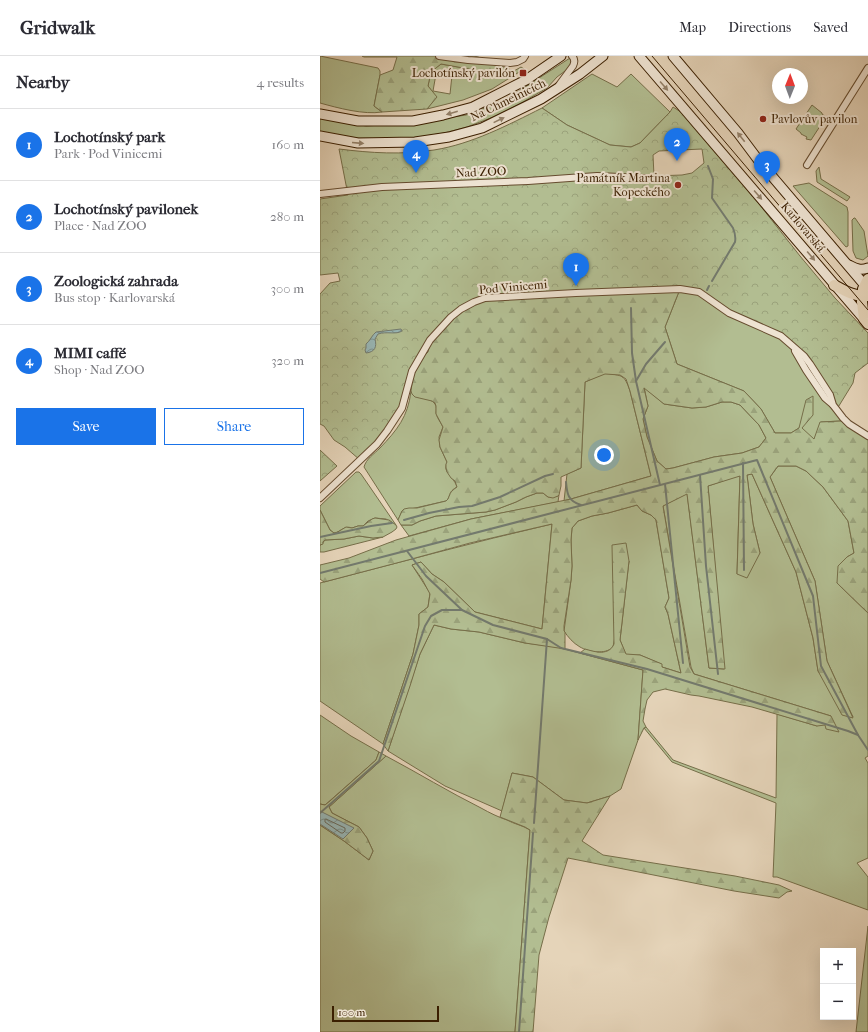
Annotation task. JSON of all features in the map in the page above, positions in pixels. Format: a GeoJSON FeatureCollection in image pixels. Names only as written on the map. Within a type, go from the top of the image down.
{"type":"FeatureCollection","features":[{"type":"Feature","properties":{"kind":"main road","name":"Na Chmelnicích"},"geometry":{"type":"LineString","coordinates":[[320,114],[358,121],[413,121],[443,115],[473,107],[520,84],[561,56]]}},
{"type":"Feature","properties":{"kind":"main road","name":"Na Chmelnicích"},"geometry":{"type":"LineString","coordinates":[[320,136],[358,144],[415,142],[449,137],[482,128],[541,99],[580,74],[603,56]]}},
{"type":"Feature","properties":{"kind":"main road","name":"Karlovarská"},"geometry":{"type":"LineString","coordinates":[[639,56],[866,322]]}},
{"type":"Feature","properties":{"kind":"main road","name":"Karlovarská"},"geometry":{"type":"LineString","coordinates":[[673,56],[866,289]]}},
{"type":"Feature","properties":{"kind":"main road"},"geometry":{"type":"LineString","coordinates":[[842,260],[859,269],[868,268]]}},
{"type":"Feature","properties":{"kind":"main road"},"geometry":{"type":"LineString","coordinates":[[834,285],[852,294],[866,289]]}},
{"type":"Feature","properties":{"kind":"main road"},"geometry":{"type":"LineString","coordinates":[[866,289],[862,302],[866,322]]}},
{"type":"Feature","properties":{"kind":"street"},"geometry":{"type":"LineString","coordinates":[[439,56],[510,64],[523,59],[525,56]]}},
{"type":"Feature","properties":{"kind":"street"},"geometry":{"type":"LineString","coordinates":[[554,91],[573,66],[575,62],[572,56]]}},
{"type":"Feature","properties":{"kind":"street"},"geometry":{"type":"LineString","coordinates":[[807,165],[868,68]]}},
{"type":"Feature","properties":{"kind":"street","name":"Nad ZOO"},"geometry":{"type":"LineString","coordinates":[[320,194],[390,187],[528,181],[597,176],[643,178]]}},
{"type":"Feature","properties":{"kind":"street","name":"Pod Vinicemi"},"geometry":{"type":"LineString","coordinates":[[320,498],[377,444],[387,431],[402,408],[412,371],[430,340],[451,317],[461,309],[485,298],[680,289],[699,292],[729,313],[781,336],[804,356],[830,395],[833,405],[843,418],[849,424],[868,436]]}},
{"type":"Feature","properties":{"kind":"green space"},"geometry":{"type":"Polygon","coordinates":[[[320,56],[378,68],[380,75],[374,106],[382,112],[359,112],[320,103],[320,56]]]}},
{"type":"Feature","properties":{"kind":"green space"},"geometry":{"type":"Polygon","coordinates":[[[362,56],[474,56],[514,71],[494,77],[469,69],[441,64],[431,72],[428,86],[437,97],[427,109],[382,112],[374,106],[380,75],[393,70],[397,57],[362,56]]]}},
{"type":"Feature","properties":{"kind":"green space"},"geometry":{"type":"Polygon","coordinates":[[[570,58],[571,63],[569,68],[557,77],[547,88],[496,116],[467,127],[444,133],[407,139],[355,138],[320,132],[320,117],[366,126],[414,123],[466,115],[504,100],[570,58]]]}},
{"type":"Feature","properties":{"kind":"green space"},"geometry":{"type":"Polygon","coordinates":[[[441,64],[470,69],[494,77],[514,71],[521,67],[524,69],[492,89],[463,100],[427,109],[436,97],[428,86],[431,71],[441,64]],[[436,74],[433,91],[450,94],[452,75],[436,74]]]}},
{"type":"Feature","properties":{"kind":"green space"},"geometry":{"type":"Polygon","coordinates":[[[592,74],[617,87],[631,74],[670,112],[640,143],[631,147],[610,145],[567,125],[542,108],[592,74]]]}},
{"type":"Feature","properties":{"kind":"green space"},"geometry":{"type":"Polygon","coordinates":[[[812,105],[826,117],[811,140],[806,139],[807,137],[796,129],[812,105]]]}},
{"type":"Feature","properties":{"kind":"green space"},"geometry":{"type":"Polygon","coordinates":[[[673,107],[681,112],[759,204],[835,298],[868,333],[868,363],[855,373],[853,383],[837,409],[799,353],[781,336],[729,313],[699,292],[680,289],[496,297],[461,309],[430,340],[412,371],[402,408],[360,460],[334,440],[324,426],[320,424],[320,294],[330,283],[340,281],[338,273],[320,275],[320,199],[348,195],[339,149],[398,153],[434,150],[476,139],[542,108],[567,125],[610,145],[631,147],[640,143],[673,107]],[[702,149],[659,151],[653,155],[654,176],[682,175],[692,173],[704,163],[702,149]]]}},
{"type":"Feature","properties":{"kind":"green space"},"geometry":{"type":"Polygon","coordinates":[[[819,167],[821,179],[850,197],[847,201],[817,182],[816,171],[819,167]]]}},
{"type":"Feature","properties":{"kind":"green space"},"geometry":{"type":"Polygon","coordinates":[[[809,183],[847,207],[848,246],[846,247],[793,186],[809,183]]]}},
{"type":"Feature","properties":{"kind":"green space"},"geometry":{"type":"Polygon","coordinates":[[[854,218],[864,231],[868,256],[863,260],[856,258],[853,251],[852,220],[854,218]]]}},
{"type":"Feature","properties":{"kind":"green space"},"geometry":{"type":"Polygon","coordinates":[[[680,289],[699,292],[781,336],[799,353],[843,418],[841,421],[821,422],[814,440],[799,428],[791,433],[775,433],[761,409],[744,391],[677,364],[665,327],[680,289]]]}},
{"type":"Feature","properties":{"kind":"green space"},"geometry":{"type":"Polygon","coordinates":[[[680,289],[665,327],[677,364],[744,391],[761,409],[775,433],[791,433],[799,428],[806,400],[813,396],[813,415],[802,428],[814,439],[820,422],[841,421],[868,440],[868,613],[837,583],[838,566],[847,557],[854,553],[848,521],[823,487],[806,471],[796,466],[778,466],[770,477],[815,581],[827,661],[853,718],[842,715],[818,671],[813,638],[796,572],[752,474],[747,475],[753,524],[760,553],[747,578],[737,574],[740,476],[708,486],[725,669],[709,668],[687,494],[663,506],[690,667],[694,674],[831,716],[839,732],[826,729],[825,725],[817,726],[752,707],[665,689],[653,692],[647,700],[643,721],[646,727],[638,740],[643,670],[580,653],[585,649],[605,652],[612,648],[614,644],[612,545],[626,543],[629,561],[620,640],[626,654],[640,655],[662,664],[662,667],[681,673],[668,614],[665,607],[669,598],[656,520],[651,515],[642,511],[637,505],[592,516],[578,521],[572,528],[571,580],[564,626],[565,649],[525,643],[479,632],[451,629],[434,625],[420,654],[388,751],[383,744],[413,654],[419,625],[419,614],[428,607],[430,594],[412,565],[421,562],[432,574],[444,582],[475,612],[542,629],[552,524],[470,543],[324,582],[320,579],[320,565],[349,558],[396,540],[471,519],[571,499],[651,476],[626,379],[620,375],[605,374],[585,382],[581,468],[561,477],[561,486],[558,496],[553,498],[548,497],[543,493],[537,493],[495,510],[436,516],[412,525],[401,525],[398,520],[404,509],[417,508],[446,501],[451,492],[457,487],[455,481],[447,472],[447,462],[440,447],[439,440],[443,427],[436,414],[435,403],[415,397],[412,394],[413,376],[424,356],[428,352],[430,344],[451,317],[485,298],[680,289]],[[644,388],[648,406],[643,419],[647,437],[657,461],[666,469],[714,457],[742,453],[759,447],[766,438],[759,425],[740,405],[731,402],[722,402],[706,407],[692,408],[664,404],[644,388]]]}},
{"type":"Feature","properties":{"kind":"green space"},"geometry":{"type":"Polygon","coordinates":[[[605,373],[622,377],[628,385],[651,476],[564,501],[567,474],[581,468],[585,382],[605,373]]]}},
{"type":"Feature","properties":{"kind":"green space"},"geometry":{"type":"Polygon","coordinates":[[[644,387],[664,404],[692,408],[706,407],[722,402],[731,402],[740,405],[759,425],[766,438],[759,447],[742,453],[714,457],[666,469],[657,461],[647,437],[643,419],[648,406],[644,387]]]}},
{"type":"Feature","properties":{"kind":"green space"},"geometry":{"type":"Polygon","coordinates":[[[411,391],[416,396],[430,400],[436,405],[436,413],[443,427],[439,437],[440,447],[447,462],[446,470],[457,487],[450,493],[446,501],[402,511],[398,520],[364,467],[368,459],[380,448],[401,422],[410,400],[411,391]]]}},
{"type":"Feature","properties":{"kind":"green space"},"geometry":{"type":"Polygon","coordinates":[[[320,450],[337,466],[320,481],[320,450]]]}},
{"type":"Feature","properties":{"kind":"green space"},"geometry":{"type":"Polygon","coordinates":[[[778,466],[796,466],[806,471],[823,487],[848,521],[854,553],[847,557],[837,583],[868,613],[868,756],[865,758],[868,763],[868,858],[857,863],[868,877],[868,910],[777,877],[773,877],[776,803],[672,762],[644,728],[646,727],[673,760],[776,798],[777,714],[817,726],[831,716],[694,674],[691,667],[663,506],[687,493],[709,668],[724,669],[708,486],[740,475],[737,574],[760,553],[753,524],[747,475],[752,474],[796,572],[813,638],[818,671],[853,717],[827,661],[815,581],[770,477],[778,466]]]}},
{"type":"Feature","properties":{"kind":"green space"},"geometry":{"type":"Polygon","coordinates":[[[356,472],[361,474],[396,525],[386,519],[375,518],[368,521],[363,526],[352,528],[347,527],[334,533],[330,530],[320,510],[320,506],[356,472]]]}},
{"type":"Feature","properties":{"kind":"green space"},"geometry":{"type":"Polygon","coordinates":[[[537,493],[543,493],[548,497],[559,495],[558,502],[471,519],[409,536],[401,525],[412,525],[436,516],[495,510],[537,493]]]}},
{"type":"Feature","properties":{"kind":"green space"},"geometry":{"type":"Polygon","coordinates":[[[637,505],[642,511],[651,515],[656,520],[669,598],[665,607],[668,614],[681,673],[662,667],[661,664],[640,655],[626,655],[620,640],[629,561],[613,647],[610,650],[601,652],[588,650],[575,644],[564,631],[571,580],[572,528],[578,521],[592,516],[637,505]]]}},
{"type":"Feature","properties":{"kind":"green space"},"geometry":{"type":"Polygon","coordinates":[[[320,510],[330,530],[334,533],[346,527],[352,528],[363,526],[375,518],[389,520],[397,527],[383,537],[373,538],[359,536],[344,539],[325,540],[323,544],[320,545],[320,510]]]}},
{"type":"Feature","properties":{"kind":"green space"},"geometry":{"type":"Polygon","coordinates":[[[552,524],[542,629],[475,612],[444,582],[432,574],[421,562],[412,565],[430,593],[428,607],[419,614],[419,625],[413,654],[383,744],[320,701],[320,583],[552,524]]]}},
{"type":"Feature","properties":{"kind":"green space"},"geometry":{"type":"Polygon","coordinates":[[[359,536],[373,538],[383,537],[320,552],[320,545],[325,540],[344,539],[359,536]]]}},
{"type":"Feature","properties":{"kind":"green space"},"geometry":{"type":"Polygon","coordinates":[[[434,625],[451,629],[479,632],[525,643],[557,647],[643,670],[638,740],[621,789],[610,796],[587,803],[564,800],[533,777],[512,773],[502,811],[445,786],[388,751],[420,654],[434,625]]]}},
{"type":"Feature","properties":{"kind":"green space"},"geometry":{"type":"Polygon","coordinates":[[[320,715],[351,736],[379,752],[376,760],[325,805],[320,804],[320,715]]]}},
{"type":"Feature","properties":{"kind":"green space"},"geometry":{"type":"Polygon","coordinates":[[[379,752],[386,756],[329,807],[332,813],[359,827],[367,838],[373,851],[369,860],[320,825],[320,804],[325,805],[330,801],[376,760],[379,752]]]}},
{"type":"Feature","properties":{"kind":"green space"},"geometry":{"type":"Polygon","coordinates":[[[386,756],[488,812],[530,830],[515,1032],[320,1032],[320,825],[369,860],[373,851],[367,838],[359,827],[332,813],[329,807],[386,756]]]}},
{"type":"Feature","properties":{"kind":"green space"},"geometry":{"type":"Polygon","coordinates":[[[512,773],[533,777],[564,800],[587,803],[610,796],[582,841],[603,855],[735,876],[779,885],[792,891],[787,892],[779,898],[734,891],[568,858],[549,917],[539,955],[533,1032],[515,1032],[530,830],[500,817],[512,773]]]}},
{"type":"Feature","properties":{"kind":"green space"},"geometry":{"type":"Polygon","coordinates":[[[868,926],[868,1032],[856,1032],[868,926]]]}},
{"type":"Feature","properties":{"kind":"water"},"geometry":{"type":"Polygon","coordinates":[[[401,329],[402,331],[397,333],[378,334],[375,339],[375,349],[366,353],[366,344],[376,332],[401,329]]]}},
{"type":"Feature","properties":{"kind":"water"},"geometry":{"type":"Polygon","coordinates":[[[320,811],[354,828],[343,839],[320,824],[320,811]]]}},
{"type":"Feature","properties":{"kind":"waterway"},"geometry":{"type":"LineString","coordinates":[[708,166],[713,179],[712,198],[735,233],[735,242],[712,281]]}},
{"type":"Feature","properties":{"kind":"waterway"},"geometry":{"type":"LineString","coordinates":[[707,290],[709,286]]}},
{"type":"Feature","properties":{"kind":"waterway"},"geometry":{"type":"LineString","coordinates":[[631,308],[632,353],[636,381],[660,485]]}},
{"type":"Feature","properties":{"kind":"waterway"},"geometry":{"type":"LineString","coordinates":[[636,381],[646,364],[665,342]]}},
{"type":"Feature","properties":{"kind":"waterway"},"geometry":{"type":"LineString","coordinates":[[320,573],[757,460],[813,596],[821,666],[858,735]]}},
{"type":"Feature","properties":{"kind":"waterway"},"geometry":{"type":"LineString","coordinates":[[743,463],[744,570]]}},
{"type":"Feature","properties":{"kind":"waterway"},"geometry":{"type":"LineString","coordinates":[[404,520],[429,513],[472,506],[500,497],[545,476],[553,474]]}},
{"type":"Feature","properties":{"kind":"waterway"},"geometry":{"type":"LineString","coordinates":[[700,475],[706,566],[718,674]]}},
{"type":"Feature","properties":{"kind":"waterway"},"geometry":{"type":"LineString","coordinates":[[566,482],[569,496],[573,501],[581,505]]}},
{"type":"Feature","properties":{"kind":"waterway"},"geometry":{"type":"LineString","coordinates":[[665,484],[683,663]]}},
{"type":"Feature","properties":{"kind":"waterway"},"geometry":{"type":"LineString","coordinates":[[320,537],[392,523]]}},
{"type":"Feature","properties":{"kind":"waterway"},"geometry":{"type":"LineString","coordinates":[[407,551],[426,576],[462,610]]}},
{"type":"Feature","properties":{"kind":"waterway"},"geometry":{"type":"LineString","coordinates":[[320,813],[379,761],[425,626],[431,616],[442,610],[462,610],[493,625],[547,639],[561,648],[647,669],[848,731],[858,735],[868,750]]}},
{"type":"Feature","properties":{"kind":"waterway"},"geometry":{"type":"LineString","coordinates":[[534,823],[547,639]]}},
{"type":"Feature","properties":{"kind":"waterway"},"geometry":{"type":"LineString","coordinates":[[519,1032],[533,833]]}},
{"type":"Feature","properties":{"kind":"tram line"},"geometry":{"type":"LineString","coordinates":[[652,56],[868,310]]}},
{"type":"Feature","properties":{"kind":"place","name":"Lochotínský pavilón"},"geometry":{"type":"Point","coordinates":[523,73]}},
{"type":"Feature","properties":{"kind":"place","name":"Pavlovův pavilon"},"geometry":{"type":"Point","coordinates":[763,119]}},
{"type":"Feature","properties":{"kind":"place","name":"Lochotínský pavilonek"},"geometry":{"type":"Point","coordinates":[677,161]}},
{"type":"Feature","properties":{"kind":"place","name":"MIMI caffé"},"geometry":{"type":"Point","coordinates":[416,173]}},
{"type":"Feature","properties":{"kind":"place","name":"Zoologická zahrada"},"geometry":{"type":"Point","coordinates":[767,184]}},
{"type":"Feature","properties":{"kind":"place","name":"Památník Martina Kopeckého"},"geometry":{"type":"Point","coordinates":[678,185]}},
{"type":"Feature","properties":{"kind":"place","name":"Lochotínský park"},"geometry":{"type":"Point","coordinates":[576,286]}}]}
